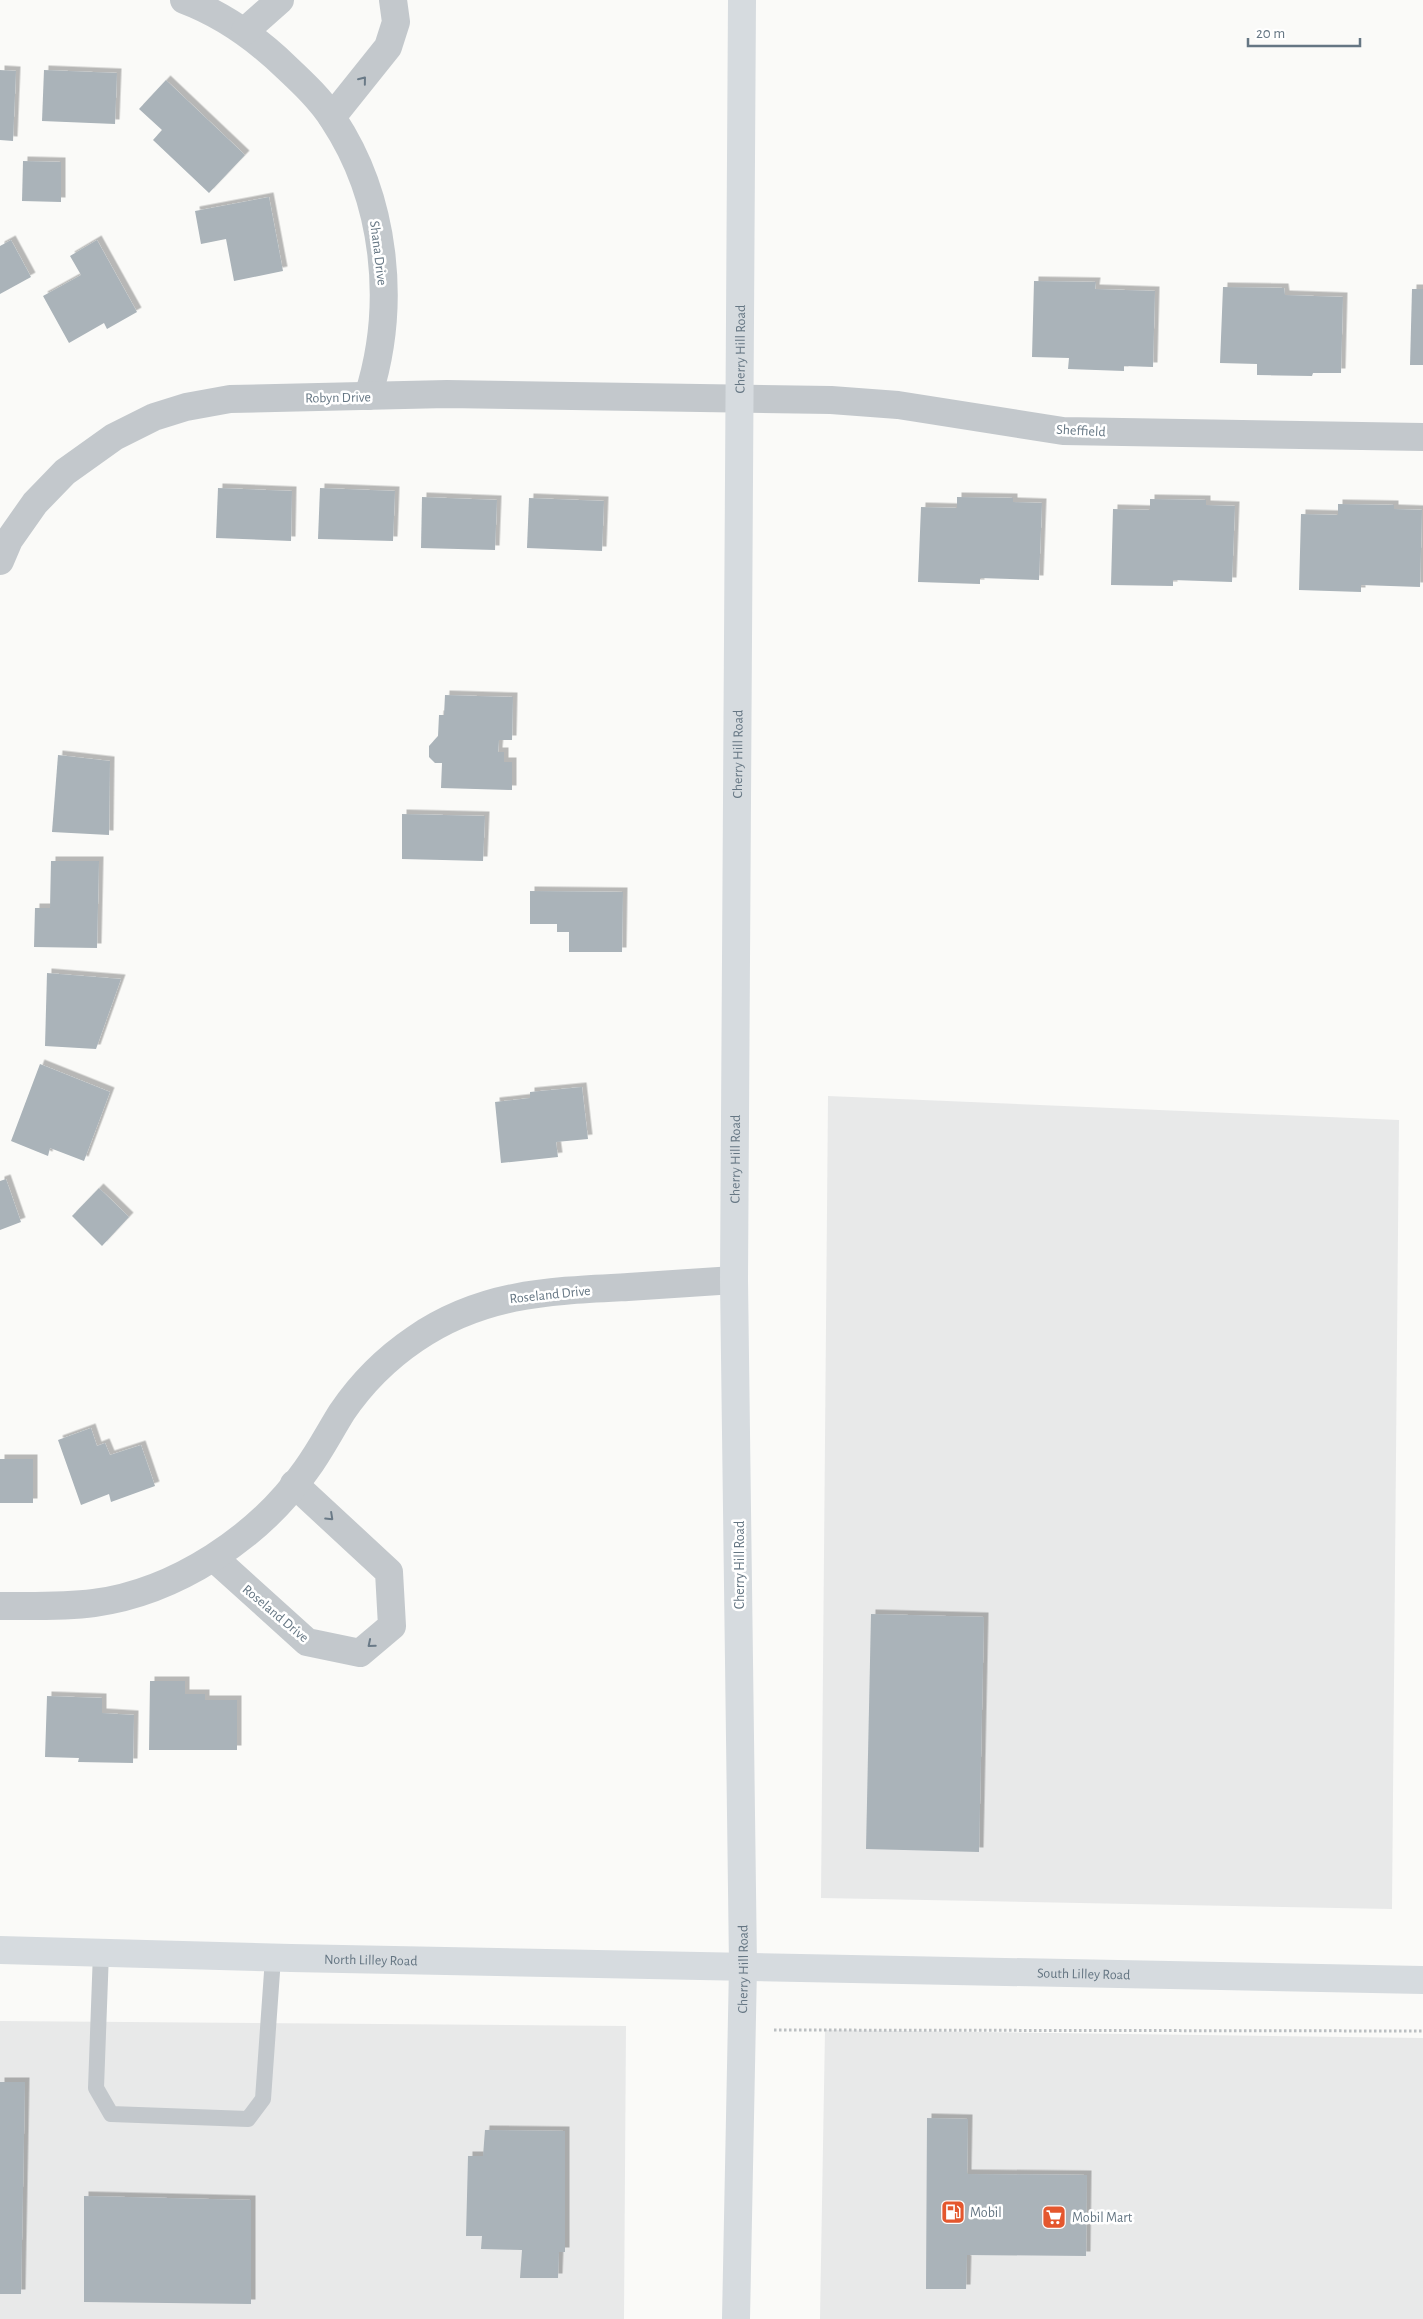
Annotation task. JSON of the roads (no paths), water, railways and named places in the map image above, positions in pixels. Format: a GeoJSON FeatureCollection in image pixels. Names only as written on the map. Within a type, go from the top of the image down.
{"type":"FeatureCollection","features":[{"type":"Feature","properties":{"kind":"main road","name":"Cherry Hill Road"},"geometry":{"type":"LineString","coordinates":[[736,2319],[743,1966],[734,1280],[742,0]]}},
{"type":"Feature","properties":{"kind":"main road","name":"North Lilley Road"},"geometry":{"type":"LineString","coordinates":[[0,1950],[273,1958],[743,1966]]}},
{"type":"Feature","properties":{"kind":"main road","name":"South Lilley Road"},"geometry":{"type":"LineString","coordinates":[[743,1966],[1423,1980]]}},
{"type":"Feature","properties":{"kind":"street","name":"Shana Drive"},"geometry":{"type":"LineString","coordinates":[[184,0],[205,8],[245,32],[273,54],[309,90],[332,117],[351,148],[373,207],[383,267],[384,305],[382,331],[376,372],[368,396]]}},
{"type":"Feature","properties":{"kind":"street"},"geometry":{"type":"LineString","coordinates":[[245,32],[280,0]]}},
{"type":"Feature","properties":{"kind":"street"},"geometry":{"type":"LineString","coordinates":[[332,117],[388,47],[396,22],[393,0]]}},
{"type":"Feature","properties":{"kind":"street","name":"Robyn Drive"},"geometry":{"type":"LineString","coordinates":[[3,546],[35,503],[65,472],[114,437],[154,417],[186,406],[230,399],[447,394],[740,399]]}},
{"type":"Feature","properties":{"kind":"street","name":"Sheffield"},"geometry":{"type":"LineString","coordinates":[[740,399],[831,400],[898,405],[1063,431],[1423,437]]}},
{"type":"Feature","properties":{"kind":"street","name":"Roseland Drive"},"geometry":{"type":"LineString","coordinates":[[0,1606],[61,1607],[97,1603],[143,1592],[176,1578],[214,1558],[265,1517],[306,1471],[343,1410],[372,1375],[415,1339],[464,1312],[506,1298],[550,1291],[734,1280]]}},
{"type":"Feature","properties":{"kind":"street","name":"Roseland Drive"},"geometry":{"type":"LineString","coordinates":[[214,1558],[307,1642],[360,1653],[392,1626],[389,1572],[294,1484]]}},
{"type":"Feature","properties":{"kind":"lane"},"geometry":{"type":"LineString","coordinates":[[101,1952],[96,2088],[111,2114],[248,2120],[263,2099],[273,1958]]}},
{"type":"Feature","properties":{"kind":"place","name":"Mobil"},"geometry":{"type":"Point","coordinates":[953,2212]}},
{"type":"Feature","properties":{"kind":"place","name":"Mobil Mart"},"geometry":{"type":"Point","coordinates":[1054,2217]}}]}
